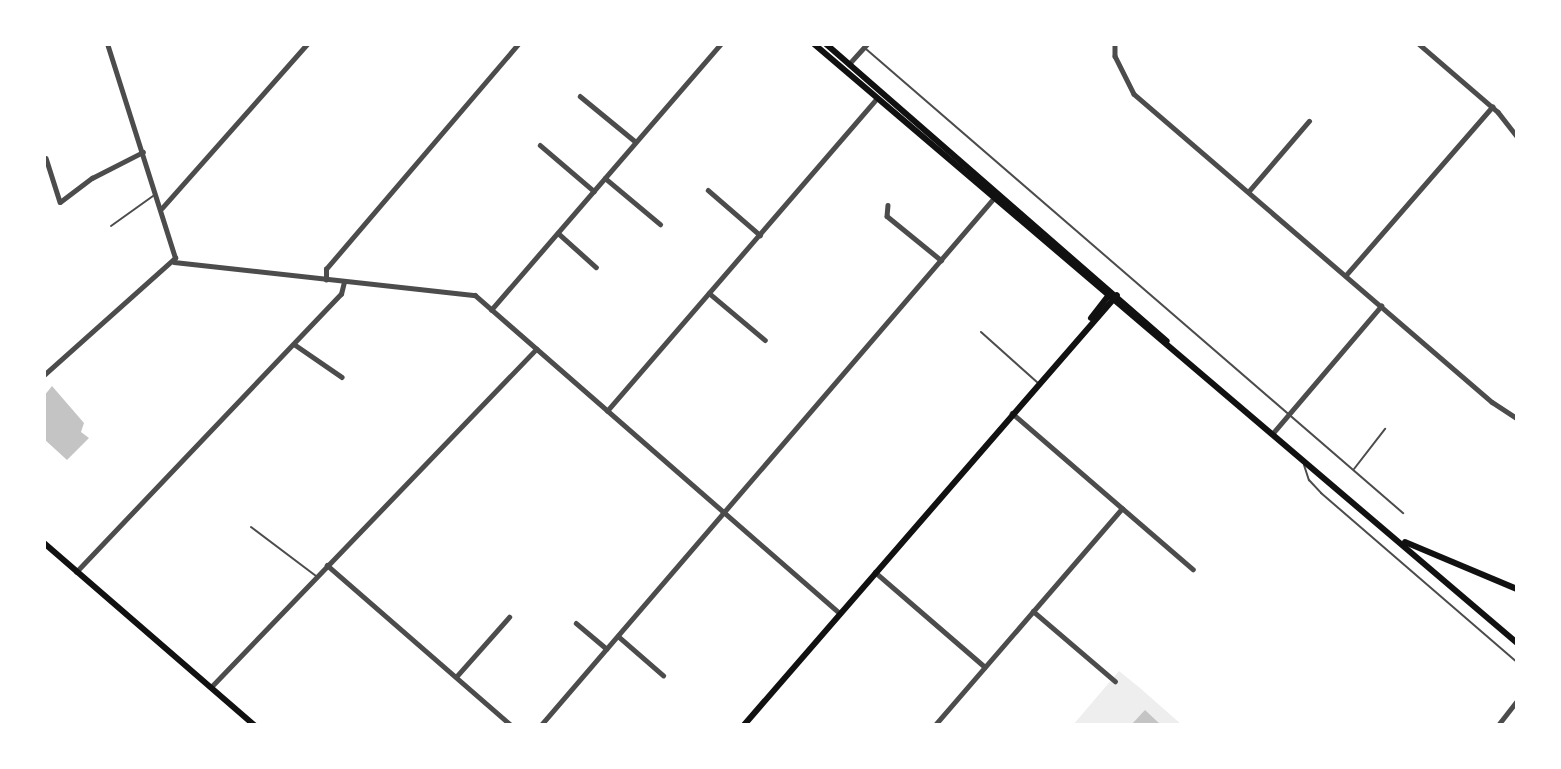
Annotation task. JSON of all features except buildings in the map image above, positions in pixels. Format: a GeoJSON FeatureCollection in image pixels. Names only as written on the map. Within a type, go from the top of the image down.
{"type":"FeatureCollection","features":[{"type":"Feature","properties":{"kind":"main road"},"geometry":{"type":"LineString","coordinates":[[814,44],[880,95],[1109,299],[1181,355],[1302,457],[1517,643]]}},
{"type":"Feature","properties":{"kind":"main road"},"geometry":{"type":"LineString","coordinates":[[826,44],[847,67]]}},
{"type":"Feature","properties":{"kind":"main road"},"geometry":{"type":"LineString","coordinates":[[996,196],[1115,293],[1181,355]]}},
{"type":"Feature","properties":{"kind":"main road"},"geometry":{"type":"LineString","coordinates":[[744,725],[1115,293]]}},
{"type":"Feature","properties":{"kind":"main road"},"geometry":{"type":"LineString","coordinates":[[1397,539],[1517,589]]}},
{"type":"Feature","properties":{"kind":"main road"},"geometry":{"type":"LineString","coordinates":[[44,543],[254,725]]}},
{"type":"Feature","properties":{"kind":"street"},"geometry":{"type":"LineString","coordinates":[[44,375],[174,261],[175,246],[107,44]]}},
{"type":"Feature","properties":{"kind":"street"},"geometry":{"type":"LineString","coordinates":[[162,208],[307,44]]}},
{"type":"Feature","properties":{"kind":"street"},"geometry":{"type":"LineString","coordinates":[[326,280],[326,269],[518,44]]}},
{"type":"Feature","properties":{"kind":"street"},"geometry":{"type":"LineString","coordinates":[[491,310],[721,44]]}},
{"type":"Feature","properties":{"kind":"street"},"geometry":{"type":"LineString","coordinates":[[1115,44],[1115,56],[1134,94],[1492,402],[1517,418]]}},
{"type":"Feature","properties":{"kind":"street"},"geometry":{"type":"LineString","coordinates":[[1419,44],[1492,107],[1517,136]]}},
{"type":"Feature","properties":{"kind":"street"},"geometry":{"type":"LineString","coordinates":[[847,67],[865,45]]}},
{"type":"Feature","properties":{"kind":"street"},"geometry":{"type":"LineString","coordinates":[[607,411],[880,95]]}},
{"type":"Feature","properties":{"kind":"street"},"geometry":{"type":"LineString","coordinates":[[580,96],[636,142]]}},
{"type":"Feature","properties":{"kind":"street"},"geometry":{"type":"LineString","coordinates":[[1346,275],[1492,107]]}},
{"type":"Feature","properties":{"kind":"street"},"geometry":{"type":"LineString","coordinates":[[1248,191],[1309,121]]}},
{"type":"Feature","properties":{"kind":"street"},"geometry":{"type":"LineString","coordinates":[[540,145],[594,191]]}},
{"type":"Feature","properties":{"kind":"street"},"geometry":{"type":"LineString","coordinates":[[47,158],[60,202],[92,178],[143,152]]}},
{"type":"Feature","properties":{"kind":"street"},"geometry":{"type":"LineString","coordinates":[[605,178],[660,224]]}},
{"type":"Feature","properties":{"kind":"street"},"geometry":{"type":"LineString","coordinates":[[708,190],[760,235]]}},
{"type":"Feature","properties":{"kind":"street"},"geometry":{"type":"LineString","coordinates":[[541,725],[996,196]]}},
{"type":"Feature","properties":{"kind":"street"},"geometry":{"type":"LineString","coordinates":[[888,205],[887,216],[941,260]]}},
{"type":"Feature","properties":{"kind":"street"},"geometry":{"type":"LineString","coordinates":[[558,233],[596,267]]}},
{"type":"Feature","properties":{"kind":"street"},"geometry":{"type":"LineString","coordinates":[[174,261],[344,282],[467,292],[840,613]]}},
{"type":"Feature","properties":{"kind":"street"},"geometry":{"type":"LineString","coordinates":[[76,572],[341,294],[344,282]]}},
{"type":"Feature","properties":{"kind":"street"},"geometry":{"type":"LineString","coordinates":[[709,293],[765,340]]}},
{"type":"Feature","properties":{"kind":"street"},"geometry":{"type":"LineString","coordinates":[[1273,433],[1381,306]]}},
{"type":"Feature","properties":{"kind":"street"},"geometry":{"type":"LineString","coordinates":[[294,344],[342,377]]}},
{"type":"Feature","properties":{"kind":"street"},"geometry":{"type":"LineString","coordinates":[[211,687],[536,349]]}},
{"type":"Feature","properties":{"kind":"street"},"geometry":{"type":"LineString","coordinates":[[1012,413],[1193,569]]}},
{"type":"Feature","properties":{"kind":"street"},"geometry":{"type":"LineString","coordinates":[[935,725],[1122,508]]}},
{"type":"Feature","properties":{"kind":"street"},"geometry":{"type":"LineString","coordinates":[[327,565],[511,725]]}},
{"type":"Feature","properties":{"kind":"street"},"geometry":{"type":"LineString","coordinates":[[875,572],[985,667]]}},
{"type":"Feature","properties":{"kind":"street"},"geometry":{"type":"LineString","coordinates":[[1033,611],[1115,681]]}},
{"type":"Feature","properties":{"kind":"street"},"geometry":{"type":"LineString","coordinates":[[456,677],[509,617]]}},
{"type":"Feature","properties":{"kind":"street"},"geometry":{"type":"LineString","coordinates":[[576,623],[607,649]]}},
{"type":"Feature","properties":{"kind":"street"},"geometry":{"type":"LineString","coordinates":[[618,636],[663,675]]}},
{"type":"Feature","properties":{"kind":"street"},"geometry":{"type":"LineString","coordinates":[[1498,725],[1517,701]]}},
{"type":"Feature","properties":{"kind":"lane"},"geometry":{"type":"LineString","coordinates":[[865,45],[1403,513]]}},
{"type":"Feature","properties":{"kind":"lane"},"geometry":{"type":"LineString","coordinates":[[111,226],[156,193]]}},
{"type":"Feature","properties":{"kind":"lane"},"geometry":{"type":"LineString","coordinates":[[981,332],[1037,382]]}},
{"type":"Feature","properties":{"kind":"lane"},"geometry":{"type":"LineString","coordinates":[[1354,470],[1385,429]]}},
{"type":"Feature","properties":{"kind":"lane"},"geometry":{"type":"LineString","coordinates":[[1302,457],[1312,485],[1517,662]]}},
{"type":"Feature","properties":{"kind":"lane"},"geometry":{"type":"LineString","coordinates":[[251,527],[317,577]]}},
{"type":"Feature","properties":{"kind":"shaded area"},"geometry":{"type":"Polygon","coordinates":[[[1119,671],[1140,688],[1182,725],[1073,725],[1119,671]]]}}]}
